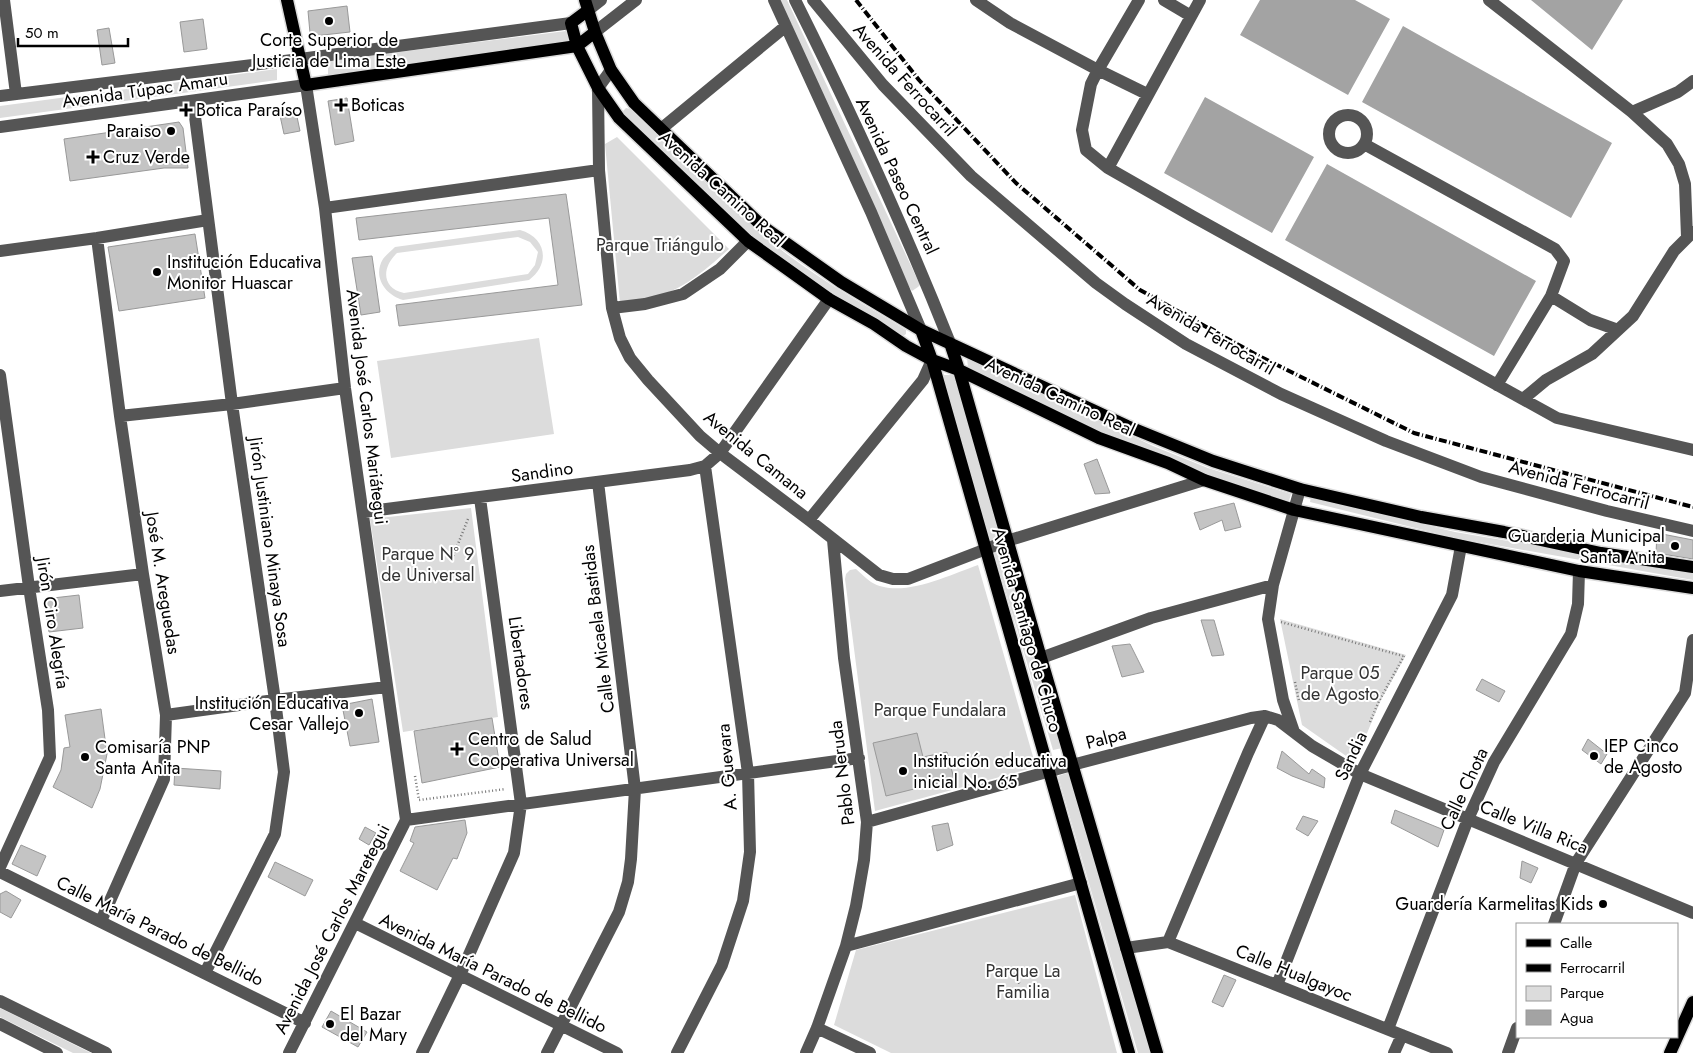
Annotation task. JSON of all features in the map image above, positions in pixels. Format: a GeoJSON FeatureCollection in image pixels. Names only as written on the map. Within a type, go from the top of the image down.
{"type":"FeatureCollection","features":[{"type":"Feature","properties":{"kind":"main road","name":"Avenida José Carlos Mariátegui"},"geometry":{"type":"LineString","coordinates":[[288,0],[306,85]]}},
{"type":"Feature","properties":{"kind":"main road","name":"Avenida Túpac Amaru"},"geometry":{"type":"LineString","coordinates":[[571,23],[586,6]]}},
{"type":"Feature","properties":{"kind":"main road","name":"Avenida Camino Real"},"geometry":{"type":"LineString","coordinates":[[586,6],[611,70],[634,102],[661,129],[762,226],[841,282],[922,330],[1136,429],[1213,462],[1300,489],[1601,553],[1693,567]]}},
{"type":"Feature","properties":{"kind":"main road","name":"Avenida Camino Real"},"geometry":{"type":"LineString","coordinates":[[571,23],[576,46],[598,88],[619,118],[748,241],[830,299],[932,360],[959,370],[1099,438],[1168,463],[1204,480],[1294,510],[1579,572],[1693,588]]}},
{"type":"Feature","properties":{"kind":"main road","name":"Avenida Túpac Amaru"},"geometry":{"type":"LineString","coordinates":[[306,85],[576,46],[595,32]]}},
{"type":"Feature","properties":{"kind":"main road"},"geometry":{"type":"LineString","coordinates":[[922,330],[932,360]]}},
{"type":"Feature","properties":{"kind":"main road","name":"Avenida Paseo Central"},"geometry":{"type":"LineString","coordinates":[[950,343],[959,370]]}},
{"type":"Feature","properties":{"kind":"main road","name":"Avenida Santiago de Chuco"},"geometry":{"type":"LineString","coordinates":[[932,360],[1129,1053]]}},
{"type":"Feature","properties":{"kind":"main road","name":"Avenida Santiago de Chuco"},"geometry":{"type":"LineString","coordinates":[[959,370],[1007,541],[1157,1053]]}},
{"type":"Feature","properties":{"kind":"main road"},"geometry":{"type":"LineString","coordinates":[[1678,1035],[1693,1002]]}},
{"type":"Feature","properties":{"kind":"main road"},"geometry":{"type":"LineString","coordinates":[[1670,1053],[1677,1038]]}},
{"type":"Feature","properties":{"kind":"street"},"geometry":{"type":"LineString","coordinates":[[4,0],[16,94]]}},
{"type":"Feature","properties":{"kind":"street","name":"Avenida Túpac Amaru"},"geometry":{"type":"LineString","coordinates":[[586,6],[601,0]]}},
{"type":"Feature","properties":{"kind":"street","name":"Avenida Túpac Amaru"},"geometry":{"type":"LineString","coordinates":[[595,32],[636,0]]}},
{"type":"Feature","properties":{"kind":"street"},"geometry":{"type":"LineString","coordinates":[[774,0],[871,212],[922,330]]}},
{"type":"Feature","properties":{"kind":"street","name":"Avenida Paseo Central"},"geometry":{"type":"LineString","coordinates":[[796,0],[895,210],[950,343]]}},
{"type":"Feature","properties":{"kind":"street","name":"Avenida Ferrocarril"},"geometry":{"type":"LineString","coordinates":[[812,0],[883,85],[971,176],[1096,283],[1186,344],[1289,398],[1386,441],[1481,477],[1607,511],[1693,531]]}},
{"type":"Feature","properties":{"kind":"street"},"geometry":{"type":"LineString","coordinates":[[976,0],[1010,23],[1147,94]]}},
{"type":"Feature","properties":{"kind":"street"},"geometry":{"type":"LineString","coordinates":[[1139,0],[1091,84],[1082,130],[1086,150],[1108,168],[1557,418],[1693,450]]}},
{"type":"Feature","properties":{"kind":"street"},"geometry":{"type":"LineString","coordinates":[[1164,0],[1191,16]]}},
{"type":"Feature","properties":{"kind":"street"},"geometry":{"type":"LineString","coordinates":[[1108,168],[1200,0]]}},
{"type":"Feature","properties":{"kind":"street"},"geometry":{"type":"LineString","coordinates":[[1489,0],[1632,112],[1667,144],[1679,164],[1685,184],[1690,235],[1674,251],[1633,316],[1592,354],[1546,380],[1523,399]]}},
{"type":"Feature","properties":{"kind":"street","name":"Avenida Túpac Amaru"},"geometry":{"type":"LineString","coordinates":[[0,96],[571,23]]}},
{"type":"Feature","properties":{"kind":"street"},"geometry":{"type":"LineString","coordinates":[[661,129],[786,26]]}},
{"type":"Feature","properties":{"kind":"street"},"geometry":{"type":"LineString","coordinates":[[598,88],[611,70]]}},
{"type":"Feature","properties":{"kind":"street"},"geometry":{"type":"LineString","coordinates":[[1632,112],[1678,92],[1693,80]]}},
{"type":"Feature","properties":{"kind":"street","name":"Avenida Túpac Amaru"},"geometry":{"type":"LineString","coordinates":[[0,127],[306,85]]}},
{"type":"Feature","properties":{"kind":"street","name":"Avenida José Carlos Mariátegui"},"geometry":{"type":"LineString","coordinates":[[306,85],[325,208],[345,388],[406,820]]}},
{"type":"Feature","properties":{"kind":"street","name":"Avenida Camana"},"geometry":{"type":"LineString","coordinates":[[598,88],[599,170],[612,308],[620,338],[630,358],[654,388],[700,436],[879,575],[893,579],[908,579],[986,548],[1204,480]]}},
{"type":"Feature","properties":{"kind":"street","name":"Jirón Justiniano Minaya Sosa"},"geometry":{"type":"LineString","coordinates":[[193,101],[232,404],[284,772],[275,834],[205,973]]}},
{"type":"Feature","properties":{"kind":"street"},"geometry":{"type":"LineString","coordinates":[[1364,144],[1555,249],[1564,260],[1551,296],[1497,385]]}},
{"type":"Feature","properties":{"kind":"street"},"geometry":{"type":"LineString","coordinates":[[325,208],[599,170]]}},
{"type":"Feature","properties":{"kind":"street"},"geometry":{"type":"LineString","coordinates":[[0,251],[208,220]]}},
{"type":"Feature","properties":{"kind":"street","name":"José M. Areguedas"},"geometry":{"type":"LineString","coordinates":[[97,238],[120,416],[166,715],[164,779],[100,921]]}},
{"type":"Feature","properties":{"kind":"street"},"geometry":{"type":"LineString","coordinates":[[612,308],[645,304],[682,294],[720,269],[748,241]]}},
{"type":"Feature","properties":{"kind":"street"},"geometry":{"type":"LineString","coordinates":[[1551,296],[1590,320],[1618,330]]}},
{"type":"Feature","properties":{"kind":"street","name":"Sandino"},"geometry":{"type":"LineString","coordinates":[[363,512],[690,470],[705,466],[720,453],[830,299]]}},
{"type":"Feature","properties":{"kind":"street"},"geometry":{"type":"LineString","coordinates":[[809,520],[923,380],[932,360]]}},
{"type":"Feature","properties":{"kind":"street","name":"Jirón Ciro Alegría"},"geometry":{"type":"LineString","coordinates":[[0,375],[48,710],[50,757],[0,867]]}},
{"type":"Feature","properties":{"kind":"street"},"geometry":{"type":"LineString","coordinates":[[120,416],[232,404],[345,388]]}},
{"type":"Feature","properties":{"kind":"street","name":"A. Guevara"},"geometry":{"type":"LineString","coordinates":[[677,1053],[722,966],[743,901],[750,852],[748,773],[705,466]]}},
{"type":"Feature","properties":{"kind":"street","name":"Calle Micaela Bastidas"},"geometry":{"type":"LineString","coordinates":[[547,1053],[619,912],[629,875],[635,789],[598,482]]}},
{"type":"Feature","properties":{"kind":"street"},"geometry":{"type":"LineString","coordinates":[[1294,732],[1283,700],[1268,619],[1273,585],[1300,489]]}},
{"type":"Feature","properties":{"kind":"street","name":"Libertadores"},"geometry":{"type":"LineString","coordinates":[[422,1053],[460,975],[514,852],[521,804],[480,498]]}},
{"type":"Feature","properties":{"kind":"street","name":"Pablo Neruda"},"geometry":{"type":"LineString","coordinates":[[806,1053],[817,1028],[846,946],[856,906],[864,860],[867,822],[844,658],[833,540]]}},
{"type":"Feature","properties":{"kind":"street","name":"Sandia"},"geometry":{"type":"LineString","coordinates":[[1277,985],[1360,774],[1452,596],[1461,546]]}},
{"type":"Feature","properties":{"kind":"street","name":"Calle Chota"},"geometry":{"type":"LineString","coordinates":[[1388,1029],[1468,818],[1494,762],[1571,634],[1578,604],[1579,572]]}},
{"type":"Feature","properties":{"kind":"street"},"geometry":{"type":"LineString","coordinates":[[0,591],[143,574]]}},
{"type":"Feature","properties":{"kind":"street"},"geometry":{"type":"LineString","coordinates":[[1041,658],[1151,618],[1273,585]]}},
{"type":"Feature","properties":{"kind":"street"},"geometry":{"type":"LineString","coordinates":[[1554,923],[1576,863],[1685,693],[1693,640]]}},
{"type":"Feature","properties":{"kind":"street"},"geometry":{"type":"LineString","coordinates":[[166,715],[387,687]]}},
{"type":"Feature","properties":{"kind":"street"},"geometry":{"type":"LineString","coordinates":[[1168,942],[1265,716],[1278,720],[1294,732]]}},
{"type":"Feature","properties":{"kind":"street","name":"Palpa"},"geometry":{"type":"LineString","coordinates":[[867,822],[1072,765],[1251,718],[1265,716]]}},
{"type":"Feature","properties":{"kind":"street","name":"Calle Villa Rica"},"geometry":{"type":"LineString","coordinates":[[1294,732],[1312,746],[1360,774],[1693,913]]}},
{"type":"Feature","properties":{"kind":"street"},"geometry":{"type":"LineString","coordinates":[[406,820],[859,758]]}},
{"type":"Feature","properties":{"kind":"street","name":"Avenida José Carlos Maretegui"},"geometry":{"type":"LineString","coordinates":[[289,1053],[406,820]]}},
{"type":"Feature","properties":{"kind":"street","name":"Calle María Parado de Bellido"},"geometry":{"type":"LineString","coordinates":[[0,872],[305,1022]]}},
{"type":"Feature","properties":{"kind":"street"},"geometry":{"type":"LineString","coordinates":[[846,946],[1081,883]]}},
{"type":"Feature","properties":{"kind":"street","name":"Avenida María Parado de Bellido"},"geometry":{"type":"LineString","coordinates":[[355,924],[617,1053]]}},
{"type":"Feature","properties":{"kind":"street","name":"Calle Hualgayoc"},"geometry":{"type":"LineString","coordinates":[[1126,948],[1168,942],[1447,1053]]}},
{"type":"Feature","properties":{"kind":"street"},"geometry":{"type":"LineString","coordinates":[[0,1001],[106,1053]]}},
{"type":"Feature","properties":{"kind":"street"},"geometry":{"type":"LineString","coordinates":[[0,1024],[57,1053]]}},
{"type":"Feature","properties":{"kind":"street"},"geometry":{"type":"LineString","coordinates":[[817,1028],[870,1053]]}},
{"type":"Feature","properties":{"kind":"street"},"geometry":{"type":"LineString","coordinates":[[1508,1053],[1516,1031]]}},
{"type":"Feature","properties":{"kind":"street"},"geometry":{"type":"LineString","coordinates":[[1394,1053],[1402,1035]]}},
{"type":"Feature","properties":{"kind":"path"},"geometry":{"type":"LineString","coordinates":[[452,560],[468,519]]}},
{"type":"Feature","properties":{"kind":"path"},"geometry":{"type":"LineString","coordinates":[[1268,619],[1419,660]]}},
{"type":"Feature","properties":{"kind":"path"},"geometry":{"type":"LineString","coordinates":[[1282,623],[1284,632]]}},
{"type":"Feature","properties":{"kind":"path"},"geometry":{"type":"LineString","coordinates":[[1369,725],[1379,701],[1404,656]]}},
{"type":"Feature","properties":{"kind":"path"},"geometry":{"type":"LineString","coordinates":[[1294,676],[1299,703]]}},
{"type":"Feature","properties":{"kind":"path"},"geometry":{"type":"LineString","coordinates":[[419,800],[507,788]]}},
{"type":"Feature","properties":{"kind":"path"},"geometry":{"type":"LineString","coordinates":[[1011,968],[1020,985]]}},
{"type":"Feature","properties":{"kind":"green space"},"geometry":{"type":"Polygon","coordinates":[[[778,0],[787,0],[920,285],[912,291],[909,287],[778,0]]]}},
{"type":"Feature","properties":{"kind":"green space"},"geometry":{"type":"Polygon","coordinates":[[[566,31],[570,34],[571,41],[567,45],[328,75],[328,61],[566,31]]]}},
{"type":"Feature","properties":{"kind":"green space"},"geometry":{"type":"Polygon","coordinates":[[[277,69],[277,80],[0,118],[0,106],[277,69]]]}},
{"type":"Feature","properties":{"kind":"green space"},"geometry":{"type":"Polygon","coordinates":[[[626,108],[630,109],[744,218],[784,252],[828,283],[906,330],[906,334],[903,336],[815,282],[747,233],[624,114],[623,111],[626,108]]]}},
{"type":"Feature","properties":{"kind":"green space","name":"Parque Triángulo"},"geometry":{"type":"Polygon","coordinates":[[[617,137],[729,249],[701,273],[676,289],[636,301],[620,303],[605,144],[617,137]]]}},
{"type":"Feature","properties":{"kind":"green space"},"geometry":{"type":"Polygon","coordinates":[[[520,230],[529,234],[540,245],[543,259],[536,274],[529,280],[403,300],[386,290],[380,279],[379,272],[383,259],[395,247],[520,230]],[[518,237],[397,253],[389,264],[386,276],[391,287],[404,293],[528,274],[535,265],[538,252],[530,242],[518,237]]]}},
{"type":"Feature","properties":{"kind":"green space"},"geometry":{"type":"Polygon","coordinates":[[[539,338],[554,434],[391,458],[377,361],[539,338]]]}},
{"type":"Feature","properties":{"kind":"green space"},"geometry":{"type":"Polygon","coordinates":[[[967,357],[1153,446],[1208,468],[1291,494],[1289,501],[1188,469],[1107,436],[968,368],[967,357]]]}},
{"type":"Feature","properties":{"kind":"green space"},"geometry":{"type":"Polygon","coordinates":[[[941,375],[954,375],[1062,748],[1053,750],[941,375]]]}},
{"type":"Feature","properties":{"kind":"green space"},"geometry":{"type":"Polygon","coordinates":[[[1311,497],[1455,532],[1693,572],[1693,580],[1456,538],[1310,502],[1311,497]]]}},
{"type":"Feature","properties":{"kind":"green space","name":"Parque Nº 9 de Universal"},"geometry":{"type":"Polygon","coordinates":[[[471,508],[498,717],[403,732],[370,519],[471,508]]]}},
{"type":"Feature","properties":{"kind":"green space","name":"Parque Fundalara"},"geometry":{"type":"Polygon","coordinates":[[[978,565],[1036,767],[875,811],[845,579],[846,574],[850,570],[856,569],[871,582],[883,587],[896,588],[910,587],[939,580],[978,565]]]}},
{"type":"Feature","properties":{"kind":"green space","name":"Parque 05 de Agosto"},"geometry":{"type":"Polygon","coordinates":[[[1280,619],[1406,655],[1380,702],[1360,750],[1349,758],[1302,725],[1280,619]]]}},
{"type":"Feature","properties":{"kind":"green space"},"geometry":{"type":"Polygon","coordinates":[[[1070,772],[1151,1053],[1138,1053],[1058,776],[1070,772]]]}},
{"type":"Feature","properties":{"kind":"green space","name":"Parque La Familia"},"geometry":{"type":"Polygon","coordinates":[[[1075,895],[1117,1053],[891,1053],[834,1025],[856,950],[1075,895]]]}},
{"type":"Feature","properties":{"kind":"green space"},"geometry":{"type":"Polygon","coordinates":[[[0,1008],[91,1053],[73,1053],[0,1017],[0,1008]]]}},
{"type":"Feature","properties":{"kind":"water"},"geometry":{"type":"Polygon","coordinates":[[[1260,0],[1355,0],[1390,19],[1348,95],[1240,35],[1260,0]]]}},
{"type":"Feature","properties":{"kind":"water"},"geometry":{"type":"Polygon","coordinates":[[[1531,0],[1623,0],[1592,50],[1531,0]]]}},
{"type":"Feature","properties":{"kind":"water"},"geometry":{"type":"Polygon","coordinates":[[[1403,26],[1612,143],[1571,218],[1362,102],[1403,26]]]}},
{"type":"Feature","properties":{"kind":"water"},"geometry":{"type":"Polygon","coordinates":[[[1205,97],[1314,157],[1272,233],[1164,173],[1205,97]]]}},
{"type":"Feature","properties":{"kind":"water"},"geometry":{"type":"Polygon","coordinates":[[[1327,164],[1536,281],[1494,356],[1285,240],[1327,164]]]}},
{"type":"Feature","properties":{"kind":"building","name":"Corte Superior de Justicia de Lima Este"},"geometry":{"type":"Polygon","coordinates":[[[347,6],[350,32],[314,36],[310,33],[308,11],[347,6]]]}},
{"type":"Feature","properties":{"kind":"building"},"geometry":{"type":"Polygon","coordinates":[[[203,19],[207,49],[184,52],[180,22],[203,19]]]}},
{"type":"Feature","properties":{"kind":"building"},"geometry":{"type":"Polygon","coordinates":[[[109,28],[115,63],[102,65],[97,30],[109,28]]]}},
{"type":"Feature","properties":{"kind":"building"},"geometry":{"type":"Polygon","coordinates":[[[347,98],[354,141],[335,145],[328,101],[347,98]]]}},
{"type":"Feature","properties":{"kind":"building"},"geometry":{"type":"Polygon","coordinates":[[[292,109],[296,112],[300,131],[284,134],[279,111],[292,109]]]}},
{"type":"Feature","properties":{"kind":"building"},"geometry":{"type":"Polygon","coordinates":[[[179,122],[183,128],[188,168],[164,168],[70,181],[64,139],[179,122]]]}},
{"type":"Feature","properties":{"kind":"building"},"geometry":{"type":"Polygon","coordinates":[[[566,194],[582,305],[399,326],[396,305],[558,285],[549,218],[359,240],[356,218],[566,194]]]}},
{"type":"Feature","properties":{"kind":"building","name":"Institución Educativa Monitor Huascar"},"geometry":{"type":"Polygon","coordinates":[[[195,234],[205,298],[119,311],[108,247],[195,234]]]}},
{"type":"Feature","properties":{"kind":"building"},"geometry":{"type":"Polygon","coordinates":[[[372,256],[380,312],[361,315],[352,258],[372,256]]]}},
{"type":"Feature","properties":{"kind":"building"},"geometry":{"type":"Polygon","coordinates":[[[1097,459],[1110,493],[1095,494],[1084,464],[1097,459]]]}},
{"type":"Feature","properties":{"kind":"building"},"geometry":{"type":"Polygon","coordinates":[[[1234,503],[1241,527],[1225,531],[1222,520],[1200,530],[1194,513],[1234,503]]]}},
{"type":"Feature","properties":{"kind":"building","name":"Guarderia Municipal Santa Anita"},"geometry":{"type":"Polygon","coordinates":[[[1657,533],[1693,540],[1693,559],[1656,553],[1657,533]]]}},
{"type":"Feature","properties":{"kind":"building"},"geometry":{"type":"Polygon","coordinates":[[[79,595],[83,628],[49,632],[45,603],[53,598],[79,595]]]}},
{"type":"Feature","properties":{"kind":"building"},"geometry":{"type":"Polygon","coordinates":[[[1201,620],[1214,620],[1224,655],[1212,656],[1201,620]]]}},
{"type":"Feature","properties":{"kind":"building"},"geometry":{"type":"Polygon","coordinates":[[[1130,644],[1144,672],[1122,677],[1112,646],[1130,644]]]}},
{"type":"Feature","properties":{"kind":"building"},"geometry":{"type":"Polygon","coordinates":[[[1482,679],[1505,691],[1499,702],[1476,690],[1482,679]]]}},
{"type":"Feature","properties":{"kind":"building"},"geometry":{"type":"Polygon","coordinates":[[[372,699],[379,742],[350,746],[342,705],[372,699]]]}},
{"type":"Feature","properties":{"kind":"building","name":"Comisaría PNP Santa Anita"},"geometry":{"type":"Polygon","coordinates":[[[101,709],[107,754],[100,789],[92,808],[53,787],[61,770],[64,748],[70,747],[65,715],[101,709]]]}},
{"type":"Feature","properties":{"kind":"building","name":"Centro de Salud Cooperativa Universal"},"geometry":{"type":"Polygon","coordinates":[[[492,718],[500,767],[422,783],[414,731],[492,718]]]}},
{"type":"Feature","properties":{"kind":"building","name":"Institución educativa inicial No. 65"},"geometry":{"type":"Polygon","coordinates":[[[917,733],[923,757],[947,752],[954,779],[886,796],[873,743],[917,733]]]}},
{"type":"Feature","properties":{"kind":"building"},"geometry":{"type":"Polygon","coordinates":[[[1588,739],[1607,754],[1601,764],[1582,750],[1588,739]]]}},
{"type":"Feature","properties":{"kind":"building"},"geometry":{"type":"Polygon","coordinates":[[[1282,751],[1309,774],[1312,769],[1325,778],[1324,788],[1277,768],[1282,751]]]}},
{"type":"Feature","properties":{"kind":"building"},"geometry":{"type":"Polygon","coordinates":[[[175,768],[221,771],[220,789],[174,785],[175,768]]]}},
{"type":"Feature","properties":{"kind":"building"},"geometry":{"type":"Polygon","coordinates":[[[1395,810],[1444,830],[1438,847],[1391,823],[1395,810]]]}},
{"type":"Feature","properties":{"kind":"building"},"geometry":{"type":"Polygon","coordinates":[[[1303,816],[1318,821],[1308,836],[1296,829],[1303,816]]]}},
{"type":"Feature","properties":{"kind":"building"},"geometry":{"type":"Polygon","coordinates":[[[465,820],[467,833],[457,859],[453,858],[437,890],[400,871],[414,843],[410,841],[415,827],[465,820]]]}},
{"type":"Feature","properties":{"kind":"building"},"geometry":{"type":"Polygon","coordinates":[[[948,823],[953,845],[937,851],[932,826],[948,823]]]}},
{"type":"Feature","properties":{"kind":"building"},"geometry":{"type":"Polygon","coordinates":[[[365,827],[376,833],[369,845],[359,839],[365,827]]]}},
{"type":"Feature","properties":{"kind":"building"},"geometry":{"type":"Polygon","coordinates":[[[21,845],[46,856],[37,876],[12,864],[21,845]]]}},
{"type":"Feature","properties":{"kind":"building"},"geometry":{"type":"Polygon","coordinates":[[[1522,861],[1538,868],[1531,883],[1520,878],[1522,861]]]}},
{"type":"Feature","properties":{"kind":"building"},"geometry":{"type":"Polygon","coordinates":[[[275,862],[313,880],[305,896],[268,877],[275,862]]]}},
{"type":"Feature","properties":{"kind":"building"},"geometry":{"type":"Polygon","coordinates":[[[6,891],[21,900],[11,918],[0,912],[0,894],[6,891]]]}},
{"type":"Feature","properties":{"kind":"building"},"geometry":{"type":"Polygon","coordinates":[[[1224,975],[1236,980],[1223,1007],[1212,1002],[1224,975]]]}},
{"type":"Feature","properties":{"kind":"building"},"geometry":{"type":"Polygon","coordinates":[[[331,1011],[367,1032],[358,1047],[322,1027],[331,1011]]]}},
{"type":"Feature","properties":{"kind":"railway"},"geometry":{"type":"LineString","coordinates":[[856,0],[919,80],[1016,183],[1140,290],[1255,354],[1414,433],[1693,507]]}},
{"type":"Feature","properties":{"kind":"place","name":"Corte Superior de Justicia de Lima Este"},"geometry":{"type":"Point","coordinates":[329,21]}},
{"type":"Feature","properties":{"kind":"place","name":"Boticas"},"geometry":{"type":"Point","coordinates":[341,105]}},
{"type":"Feature","properties":{"kind":"place","name":"Botica Paraíso"},"geometry":{"type":"Point","coordinates":[186,110]}},
{"type":"Feature","properties":{"kind":"place","name":"Paraiso"},"geometry":{"type":"Point","coordinates":[171,131]}},
{"type":"Feature","properties":{"kind":"place","name":"Cruz Verde"},"geometry":{"type":"Point","coordinates":[93,157]}},
{"type":"Feature","properties":{"kind":"place","name":"Institución Educativa Monitor Huascar"},"geometry":{"type":"Point","coordinates":[157,272]}},
{"type":"Feature","properties":{"kind":"place","name":"Guarderia Municipal Santa Anita"},"geometry":{"type":"Point","coordinates":[1675,546]}},
{"type":"Feature","properties":{"kind":"place","name":"Institución Educativa Cesar Vallejo"},"geometry":{"type":"Point","coordinates":[359,713]}},
{"type":"Feature","properties":{"kind":"place","name":"Centro de Salud Cooperativa Universal"},"geometry":{"type":"Point","coordinates":[457,749]}},
{"type":"Feature","properties":{"kind":"place","name":"IEP Cinco de Agosto"},"geometry":{"type":"Point","coordinates":[1594,756]}},
{"type":"Feature","properties":{"kind":"place","name":"Comisaría PNP Santa Anita"},"geometry":{"type":"Point","coordinates":[85,757]}},
{"type":"Feature","properties":{"kind":"place","name":"Institución educativa inicial No. 65"},"geometry":{"type":"Point","coordinates":[903,771]}},
{"type":"Feature","properties":{"kind":"place","name":"Guardería Karmelitas Kids"},"geometry":{"type":"Point","coordinates":[1603,904]}},
{"type":"Feature","properties":{"kind":"place","name":"El Bazar del Mary"},"geometry":{"type":"Point","coordinates":[330,1024]}}]}
